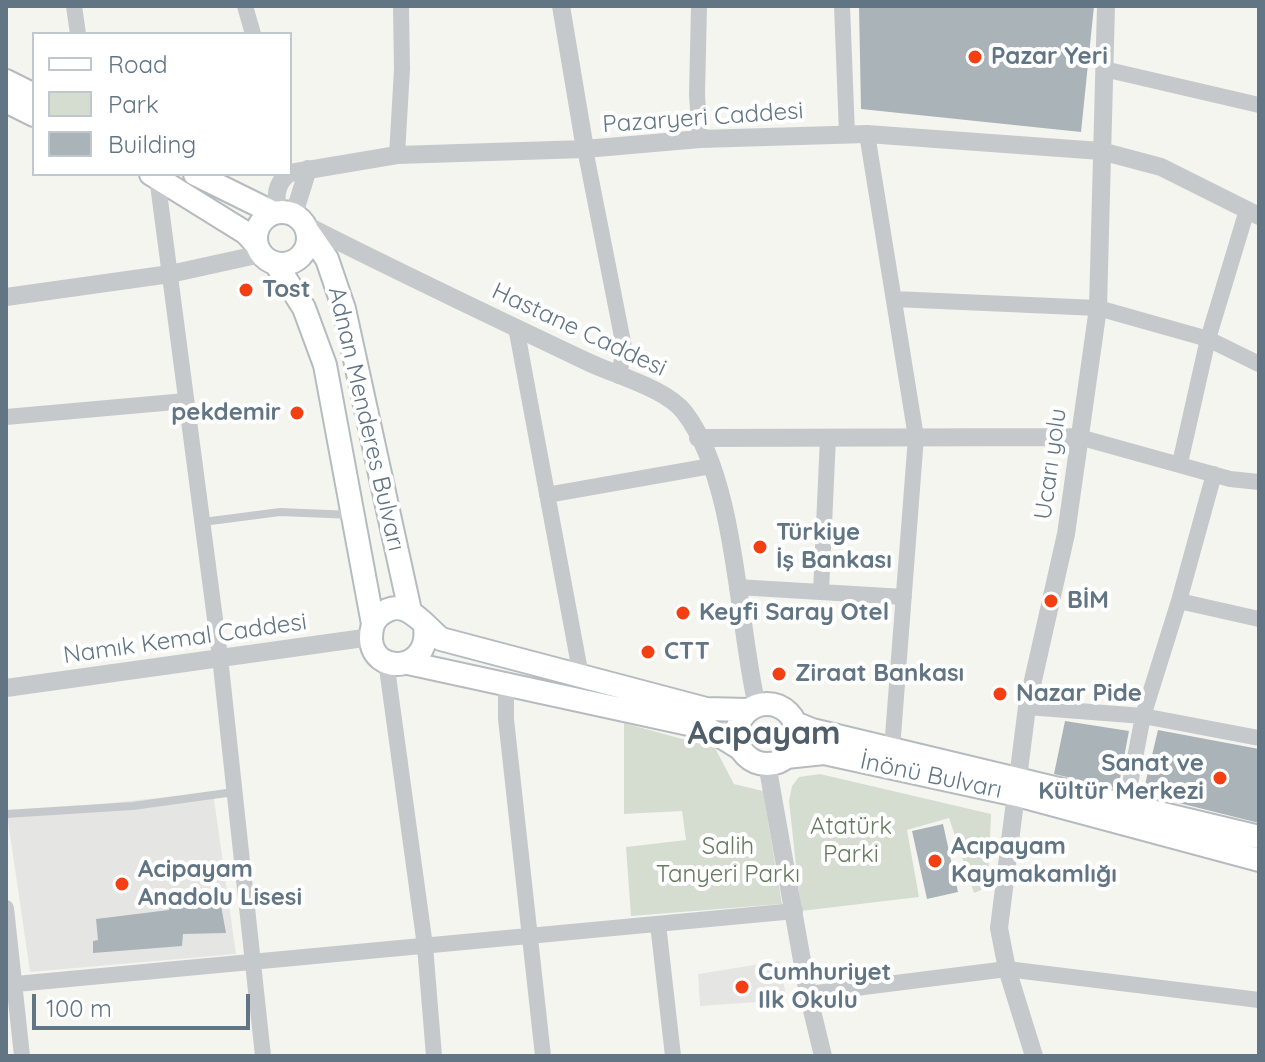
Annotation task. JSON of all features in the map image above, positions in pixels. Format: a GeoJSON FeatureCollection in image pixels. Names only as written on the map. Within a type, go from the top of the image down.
{"type":"FeatureCollection","features":[{"type":"Feature","properties":{"kind":"main road"},"geometry":{"type":"LineString","coordinates":[[6,81],[32,94]]}},
{"type":"Feature","properties":{"kind":"main road"},"geometry":{"type":"LineString","coordinates":[[6,101],[32,114]]}},
{"type":"Feature","properties":{"kind":"main road","name":"Adnan Menderes Bulvarı"},"geometry":{"type":"LineString","coordinates":[[154,176],[246,233],[304,308],[325,365],[372,631]]}},
{"type":"Feature","properties":{"kind":"main road"},"geometry":{"type":"LineString","coordinates":[[199,176],[292,219],[306,250],[301,257],[285,265],[264,254],[258,227],[263,219],[292,219]]}},
{"type":"Feature","properties":{"kind":"main road","name":"Adnan Menderes Bulvarı"},"geometry":{"type":"LineString","coordinates":[[292,219],[327,259],[344,309],[418,619]]}},
{"type":"Feature","properties":{"kind":"main road"},"geometry":{"type":"LineString","coordinates":[[389,610],[418,619],[441,639],[706,709],[753,708],[766,704],[783,708],[795,723],[796,741],[776,760],[757,762],[707,728],[397,662],[378,655],[372,631],[380,615],[389,610]]}},
{"type":"Feature","properties":{"kind":"main road"},"geometry":{"type":"LineString","coordinates":[[397,662],[417,657],[424,648],[426,638],[418,619]]}},
{"type":"Feature","properties":{"kind":"main road"},"geometry":{"type":"LineString","coordinates":[[741,749],[737,733],[743,716],[753,708]]}},
{"type":"Feature","properties":{"kind":"main road","name":"İnönü Bulvarı"},"geometry":{"type":"LineString","coordinates":[[795,723],[892,749],[1259,860]]}},
{"type":"Feature","properties":{"kind":"main road","name":"İnönü Bulvarı"},"geometry":{"type":"LineString","coordinates":[[776,760],[824,753],[1126,805],[1259,837]]}},
{"type":"Feature","properties":{"kind":"street"},"geometry":{"type":"LineString","coordinates":[[74,6],[78,32]]}},
{"type":"Feature","properties":{"kind":"street"},"geometry":{"type":"LineString","coordinates":[[245,6],[252,32]]}},
{"type":"Feature","properties":{"kind":"street"},"geometry":{"type":"LineString","coordinates":[[397,155],[402,69],[401,6]]}},
{"type":"Feature","properties":{"kind":"street"},"geometry":{"type":"LineString","coordinates":[[561,6],[624,347],[619,376]]}},
{"type":"Feature","properties":{"kind":"street"},"geometry":{"type":"LineString","coordinates":[[699,6],[697,95],[700,139]]}},
{"type":"Feature","properties":{"kind":"street"},"geometry":{"type":"LineString","coordinates":[[842,6],[847,134]]}},
{"type":"Feature","properties":{"kind":"street","name":"Ucarı yolu"},"geometry":{"type":"LineString","coordinates":[[1034,1056],[1007,969],[999,928],[1027,707],[1066,534],[1098,308],[1106,6]]}},
{"type":"Feature","properties":{"kind":"street"},"geometry":{"type":"LineString","coordinates":[[1104,69],[1259,105]]}},
{"type":"Feature","properties":{"kind":"street"},"geometry":{"type":"LineString","coordinates":[[867,134],[916,437],[892,749]]}},
{"type":"Feature","properties":{"kind":"street","name":"Pazaryeri Caddesi"},"geometry":{"type":"LineString","coordinates":[[292,173],[397,155],[585,149],[700,139],[867,134],[1101,151],[1161,167],[1253,213]]}},
{"type":"Feature","properties":{"kind":"street"},"geometry":{"type":"LineString","coordinates":[[292,173],[292,219]]}},
{"type":"Feature","properties":{"kind":"street"},"geometry":{"type":"LineString","coordinates":[[154,176],[170,274],[220,657],[263,1056]]}},
{"type":"Feature","properties":{"kind":"street"},"geometry":{"type":"LineString","coordinates":[[1180,463],[1208,339],[1253,213]]}},
{"type":"Feature","properties":{"kind":"street","name":"Hastane Caddesi"},"geometry":{"type":"LineString","coordinates":[[292,219],[671,399],[686,414],[711,466],[727,526],[753,708]]}},
{"type":"Feature","properties":{"kind":"street"},"geometry":{"type":"LineString","coordinates":[[6,297],[170,274],[264,254]]}},
{"type":"Feature","properties":{"kind":"street"},"geometry":{"type":"LineString","coordinates":[[894,299],[1098,308],[1208,339],[1259,364]]}},
{"type":"Feature","properties":{"kind":"street"},"geometry":{"type":"LineString","coordinates":[[516,327],[581,676]]}},
{"type":"Feature","properties":{"kind":"street"},"geometry":{"type":"LineString","coordinates":[[6,417],[186,401]]}},
{"type":"Feature","properties":{"kind":"street"},"geometry":{"type":"LineString","coordinates":[[821,592],[828,437]]}},
{"type":"Feature","properties":{"kind":"street"},"geometry":{"type":"LineString","coordinates":[[698,438],[1079,437],[1230,479],[1259,482]]}},
{"type":"Feature","properties":{"kind":"street"},"geometry":{"type":"LineString","coordinates":[[547,495],[711,466]]}},
{"type":"Feature","properties":{"kind":"street"},"geometry":{"type":"LineString","coordinates":[[1126,805],[1143,716],[1214,474]]}},
{"type":"Feature","properties":{"kind":"street"},"geometry":{"type":"LineString","coordinates":[[737,587],[904,597]]}},
{"type":"Feature","properties":{"kind":"street"},"geometry":{"type":"LineString","coordinates":[[1179,601],[1259,619]]}},
{"type":"Feature","properties":{"kind":"street","name":"Namık Kemal Caddesi"},"geometry":{"type":"LineString","coordinates":[[6,688],[372,631]]}},
{"type":"Feature","properties":{"kind":"street"},"geometry":{"type":"LineString","coordinates":[[397,662],[434,1056]]}},
{"type":"Feature","properties":{"kind":"street"},"geometry":{"type":"LineString","coordinates":[[506,684],[506,719],[543,1056]]}},
{"type":"Feature","properties":{"kind":"street"},"geometry":{"type":"LineString","coordinates":[[1027,707],[1143,716],[1259,738]]}},
{"type":"Feature","properties":{"kind":"street"},"geometry":{"type":"LineString","coordinates":[[776,760],[808,994],[823,1056]]}},
{"type":"Feature","properties":{"kind":"street"},"geometry":{"type":"LineString","coordinates":[[6,908],[22,1056]]}},
{"type":"Feature","properties":{"kind":"street"},"geometry":{"type":"LineString","coordinates":[[16,984],[795,911]]}},
{"type":"Feature","properties":{"kind":"street"},"geometry":{"type":"LineString","coordinates":[[658,924],[673,1056]]}},
{"type":"Feature","properties":{"kind":"street"},"geometry":{"type":"LineString","coordinates":[[808,994],[1007,969],[1259,1000]]}},
{"type":"Feature","properties":{"kind":"lane"},"geometry":{"type":"LineString","coordinates":[[202,522],[280,512],[353,515]]}},
{"type":"Feature","properties":{"kind":"lane"},"geometry":{"type":"LineString","coordinates":[[6,814],[133,806],[234,792]]}},
{"type":"Feature","properties":{"kind":"shaded area","name":"Acipayam Anadolu Lisesi"},"geometry":{"type":"Polygon","coordinates":[[[213,792],[236,954],[30,972],[7,814],[213,792]]]}},
{"type":"Feature","properties":{"kind":"shaded area","name":"Cumhuriyet Ilk Okulu"},"geometry":{"type":"Polygon","coordinates":[[[779,961],[787,1000],[700,1006],[698,974],[779,961]]]}},
{"type":"Feature","properties":{"kind":"green space","name":"Salih Tanyeri Parkı"},"geometry":{"type":"Polygon","coordinates":[[[624,723],[715,748],[734,784],[763,791],[782,904],[631,916],[626,847],[686,840],[682,811],[624,814],[624,723]]]}},
{"type":"Feature","properties":{"kind":"green space","name":"Atatürk Parki"},"geometry":{"type":"Polygon","coordinates":[[[820,774],[991,814],[988,887],[974,893],[949,818],[907,830],[919,897],[801,911],[789,801],[792,786],[799,777],[820,774]]]}},
{"type":"Feature","properties":{"kind":"building","name":"Pazar Yeri"},"geometry":{"type":"Polygon","coordinates":[[[859,6],[1094,6],[1081,132],[861,109],[859,6]]]}},
{"type":"Feature","properties":{"kind":"building"},"geometry":{"type":"Polygon","coordinates":[[[1065,721],[1129,731],[1118,789],[1054,774],[1065,721]]]}},
{"type":"Feature","properties":{"kind":"building","name":"Sanat ve Kültür Merkezi"},"geometry":{"type":"Polygon","coordinates":[[[1158,730],[1259,749],[1259,823],[1175,802],[1176,798],[1143,793],[1158,730]]]}},
{"type":"Feature","properties":{"kind":"building","name":"Acıpayam Kaymakamlığı"},"geometry":{"type":"Polygon","coordinates":[[[943,824],[958,892],[927,899],[912,831],[943,824]]]}},
{"type":"Feature","properties":{"kind":"building"},"geometry":{"type":"Polygon","coordinates":[[[220,900],[226,933],[183,934],[182,946],[93,953],[93,941],[98,940],[96,919],[169,910],[170,903],[220,900]]]}},
{"type":"Feature","properties":{"kind":"place","name":"Pazar Yeri"},"geometry":{"type":"Point","coordinates":[975,57]}},
{"type":"Feature","properties":{"kind":"place","name":"Tost"},"geometry":{"type":"Point","coordinates":[246,290]}},
{"type":"Feature","properties":{"kind":"place","name":"pekdemir"},"geometry":{"type":"Point","coordinates":[297,413]}},
{"type":"Feature","properties":{"kind":"place","name":"Türkiye İş Bankası"},"geometry":{"type":"Point","coordinates":[760,547]}},
{"type":"Feature","properties":{"kind":"place","name":"BİM"},"geometry":{"type":"Point","coordinates":[1051,601]}},
{"type":"Feature","properties":{"kind":"place","name":"Keyfi Saray Otel"},"geometry":{"type":"Point","coordinates":[683,613]}},
{"type":"Feature","properties":{"kind":"place","name":"CTT"},"geometry":{"type":"Point","coordinates":[648,652]}},
{"type":"Feature","properties":{"kind":"place","name":"Ziraat Bankası"},"geometry":{"type":"Point","coordinates":[779,674]}},
{"type":"Feature","properties":{"kind":"place","name":"Nazar Pide"},"geometry":{"type":"Point","coordinates":[1000,694]}},
{"type":"Feature","properties":{"kind":"place","name":"Sanat ve Kültür Merkezi"},"geometry":{"type":"Point","coordinates":[1220,778]}},
{"type":"Feature","properties":{"kind":"place","name":"Acıpayam Kaymakamlığı"},"geometry":{"type":"Point","coordinates":[935,861]}},
{"type":"Feature","properties":{"kind":"place","name":"Acipayam Anadolu Lisesi"},"geometry":{"type":"Point","coordinates":[122,884]}},
{"type":"Feature","properties":{"kind":"place","name":"Cumhuriyet Ilk Okulu"},"geometry":{"type":"Point","coordinates":[742,987]}},
{"type":"Feature","properties":{"kind":"district","name":"Acıpayam"},"geometry":{"type":"Point","coordinates":[764,734]}}]}
